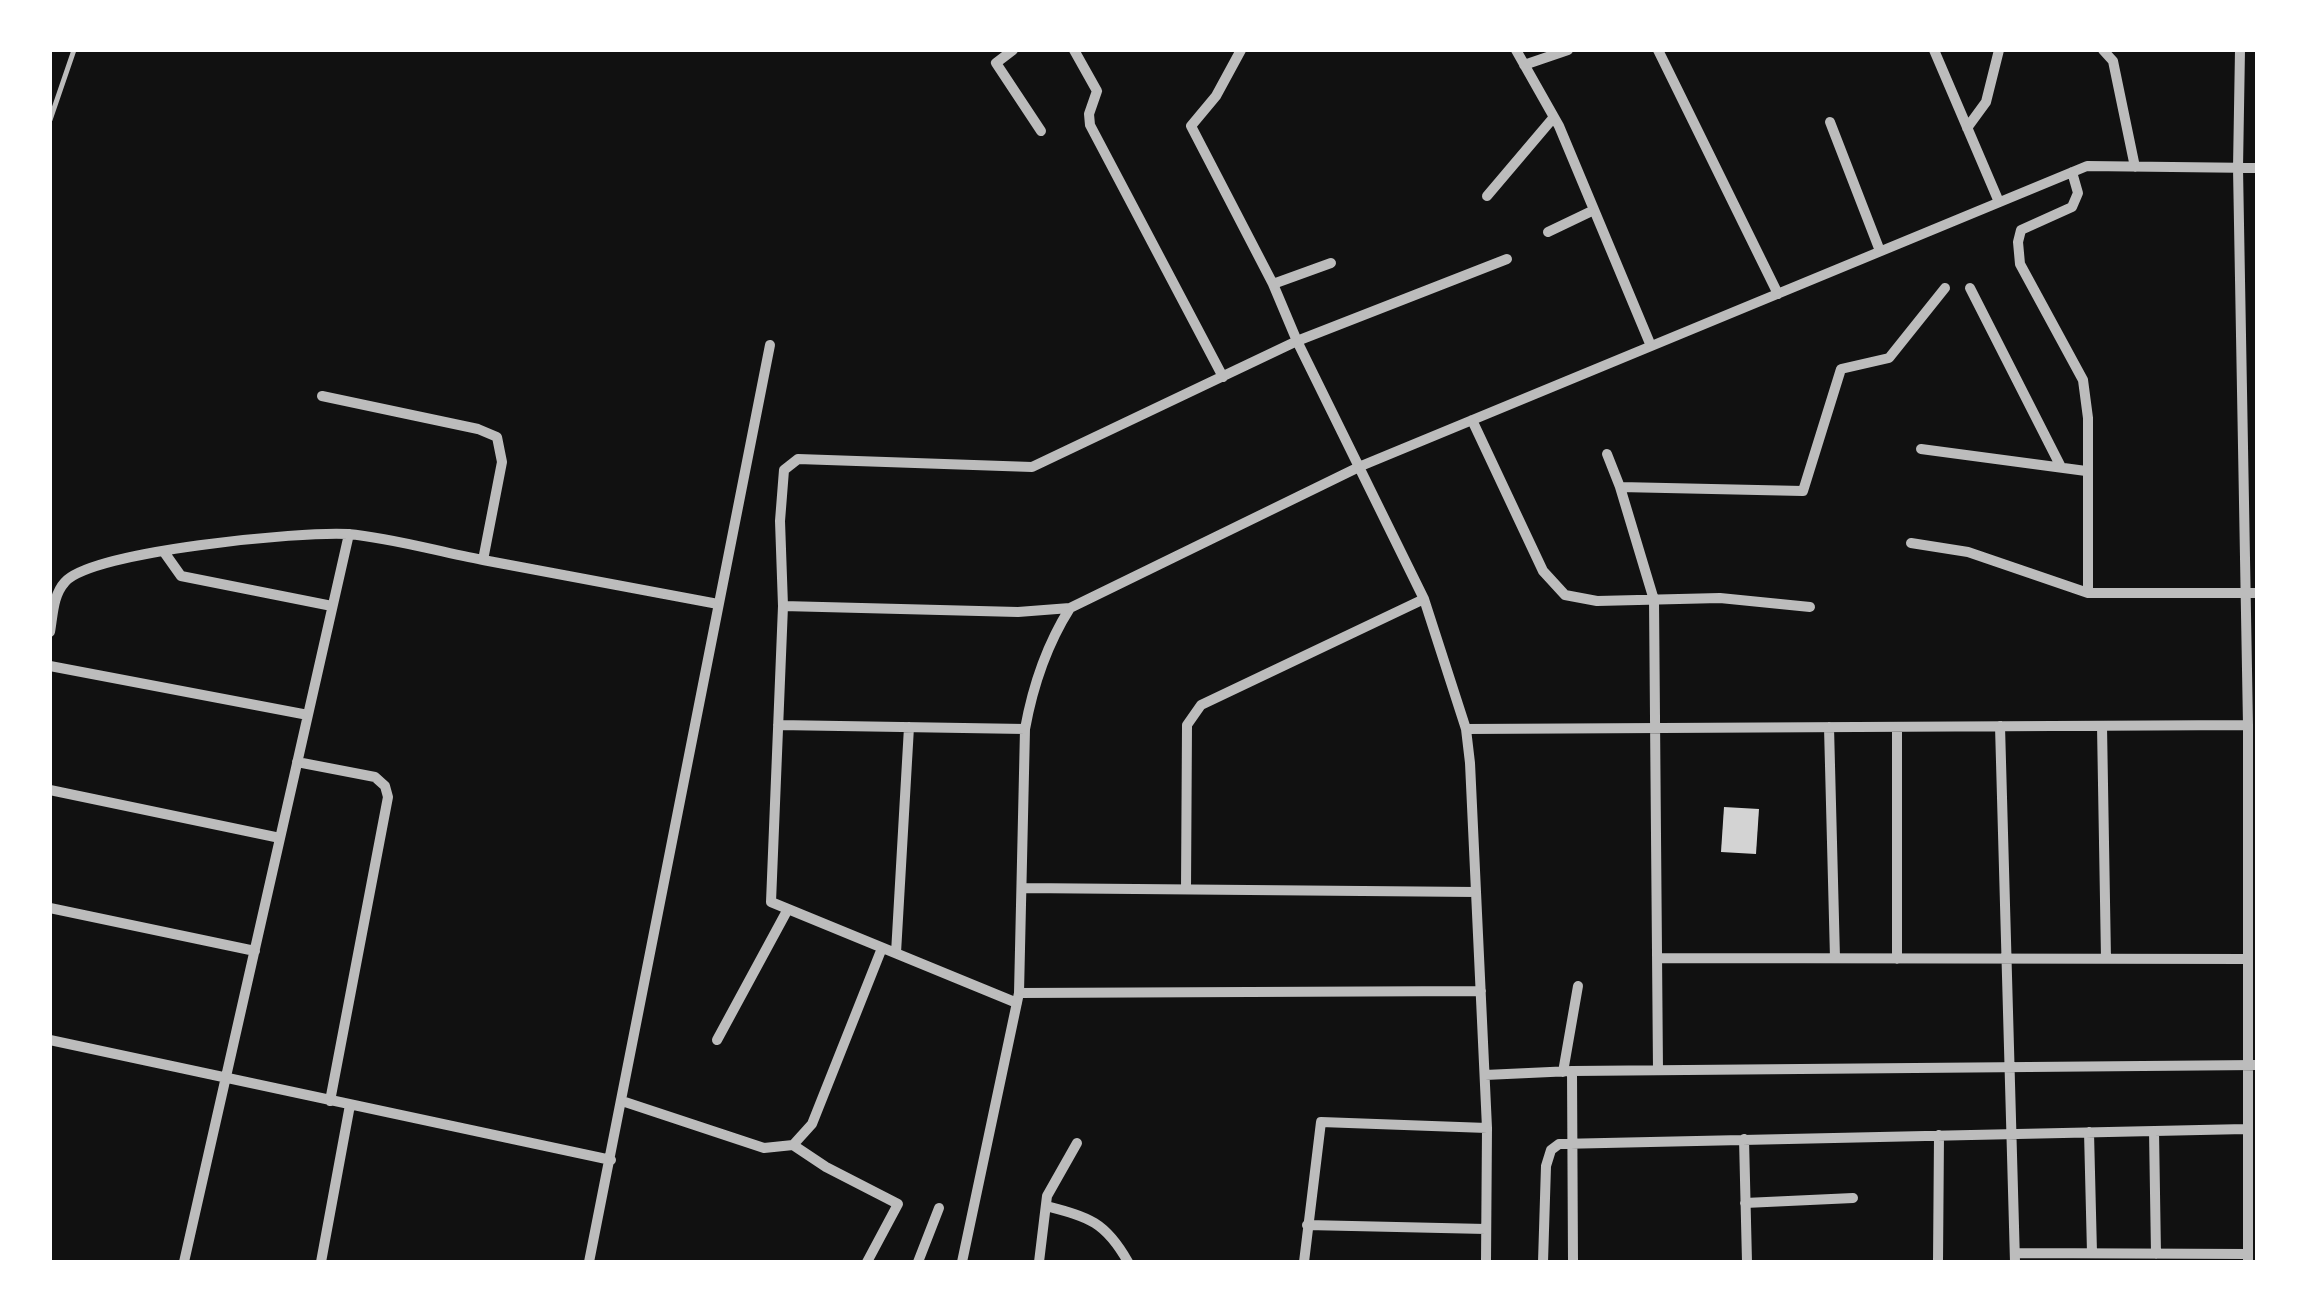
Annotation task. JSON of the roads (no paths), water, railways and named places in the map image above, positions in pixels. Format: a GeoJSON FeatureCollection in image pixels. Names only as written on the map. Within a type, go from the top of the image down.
{"type":"FeatureCollection","features":[{"type":"Feature","properties":{"kind":"street"},"geometry":{"type":"LineString","coordinates":[[1013,50],[996,64],[1041,131]]}},
{"type":"Feature","properties":{"kind":"street"},"geometry":{"type":"LineString","coordinates":[[1074,50],[1096,90],[1090,125],[1223,376]]}},
{"type":"Feature","properties":{"kind":"street"},"geometry":{"type":"LineString","coordinates":[[1241,50],[1216,96],[1191,126],[1273,284],[1424,599],[1466,729],[1488,1128],[1486,1262]]}},
{"type":"Feature","properties":{"kind":"street"},"geometry":{"type":"LineString","coordinates":[[1516,50],[1554,117],[1651,346]]}},
{"type":"Feature","properties":{"kind":"street"},"geometry":{"type":"LineString","coordinates":[[1524,65],[1568,50]]}},
{"type":"Feature","properties":{"kind":"street"},"geometry":{"type":"LineString","coordinates":[[1658,50],[1778,294]]}},
{"type":"Feature","properties":{"kind":"street"},"geometry":{"type":"LineString","coordinates":[[1934,50],[1999,202]]}},
{"type":"Feature","properties":{"kind":"street"},"geometry":{"type":"LineString","coordinates":[[1967,128],[1986,102],[1999,50]]}},
{"type":"Feature","properties":{"kind":"street"},"geometry":{"type":"LineString","coordinates":[[2103,50],[2113,62],[2135,166]]}},
{"type":"Feature","properties":{"kind":"street"},"geometry":{"type":"LineString","coordinates":[[2000,726],[2015,1258],[2092,1253],[2248,1258],[2252,1175],[2246,1129],[2252,1065],[2247,959],[2251,593],[2238,168],[2240,50]]}},
{"type":"Feature","properties":{"kind":"street"},"geometry":{"type":"LineString","coordinates":[[1487,196],[1554,117]]}},
{"type":"Feature","properties":{"kind":"street"},"geometry":{"type":"LineString","coordinates":[[1830,122],[1880,252]]}},
{"type":"Feature","properties":{"kind":"street"},"geometry":{"type":"LineString","coordinates":[[782,606],[1018,612],[1070,608],[1361,466],[2086,166],[2257,168]]}},
{"type":"Feature","properties":{"kind":"street"},"geometry":{"type":"LineString","coordinates":[[2072,172],[2078,193],[2072,206],[2021,230],[2018,242],[2020,264],[2083,380],[2088,418],[2088,593]]}},
{"type":"Feature","properties":{"kind":"street"},"geometry":{"type":"LineString","coordinates":[[1548,232],[1594,210]]}},
{"type":"Feature","properties":{"kind":"street"},"geometry":{"type":"LineString","coordinates":[[1480,991],[1018,998],[896,954],[770,902],[782,606],[780,521],[784,470],[798,459],[1032,467],[1297,341],[1507,260]]}},
{"type":"Feature","properties":{"kind":"street"},"geometry":{"type":"LineString","coordinates":[[1273,284],[1331,263]]}},
{"type":"Feature","properties":{"kind":"street"},"geometry":{"type":"LineString","coordinates":[[1620,487],[1803,490],[1841,369],[1889,358],[1946,288]]}},
{"type":"Feature","properties":{"kind":"street"},"geometry":{"type":"LineString","coordinates":[[1970,288],[2061,468]]}},
{"type":"Feature","properties":{"kind":"street"},"geometry":{"type":"LineString","coordinates":[[588,1262],[770,345]]}},
{"type":"Feature","properties":{"kind":"street"},"geometry":{"type":"LineString","coordinates":[[322,396],[478,429],[496,437],[502,462],[483,560]]}},
{"type":"Feature","properties":{"kind":"street"},"geometry":{"type":"LineString","coordinates":[[1472,420],[1543,571],[1565,595],[1597,601],[1720,598],[1810,607]]}},
{"type":"Feature","properties":{"kind":"street"},"geometry":{"type":"LineString","coordinates":[[1921,449],[2086,471]]}},
{"type":"Feature","properties":{"kind":"street"},"geometry":{"type":"LineString","coordinates":[[1607,454],[1654,600],[1658,1070]]}},
{"type":"Feature","properties":{"kind":"street"},"geometry":{"type":"LineString","coordinates":[[50,632],[57,592],[68,578],[84,568],[272,536],[348,534],[718,604]]}},
{"type":"Feature","properties":{"kind":"street"},"geometry":{"type":"LineString","coordinates":[[184,1262],[348,534]]}},
{"type":"Feature","properties":{"kind":"street"},"geometry":{"type":"LineString","coordinates":[[1911,544],[1968,552],[2088,593],[2251,593]]}},
{"type":"Feature","properties":{"kind":"street"},"geometry":{"type":"LineString","coordinates":[[164,552],[180,576],[332,606]]}},
{"type":"Feature","properties":{"kind":"street"},"geometry":{"type":"LineString","coordinates":[[1186,889],[1187,724],[1202,705],[1424,599]]}},
{"type":"Feature","properties":{"kind":"street"},"geometry":{"type":"LineString","coordinates":[[962,1262],[1018,998],[1025,729],[1031,696],[1050,639],[1070,608]]}},
{"type":"Feature","properties":{"kind":"street"},"geometry":{"type":"LineString","coordinates":[[50,666],[308,714]]}},
{"type":"Feature","properties":{"kind":"street"},"geometry":{"type":"LineString","coordinates":[[778,725],[1025,729]]}},
{"type":"Feature","properties":{"kind":"street"},"geometry":{"type":"LineString","coordinates":[[1466,729],[2102,726],[2251,731]]}},
{"type":"Feature","properties":{"kind":"street"},"geometry":{"type":"LineString","coordinates":[[2102,726],[2106,958]]}},
{"type":"Feature","properties":{"kind":"street"},"geometry":{"type":"LineString","coordinates":[[896,954],[910,727]]}},
{"type":"Feature","properties":{"kind":"street"},"geometry":{"type":"LineString","coordinates":[[1829,727],[1835,958]]}},
{"type":"Feature","properties":{"kind":"street"},"geometry":{"type":"LineString","coordinates":[[1897,727],[1897,958]]}},
{"type":"Feature","properties":{"kind":"street"},"geometry":{"type":"LineString","coordinates":[[298,762],[375,777],[385,786],[388,797],[330,1101]]}},
{"type":"Feature","properties":{"kind":"street"},"geometry":{"type":"LineString","coordinates":[[50,790],[280,838]]}},
{"type":"Feature","properties":{"kind":"street"},"geometry":{"type":"LineString","coordinates":[[1022,888],[1476,892]]}},
{"type":"Feature","properties":{"kind":"street"},"geometry":{"type":"LineString","coordinates":[[50,908],[255,951]]}},
{"type":"Feature","properties":{"kind":"street"},"geometry":{"type":"LineString","coordinates":[[717,1040],[788,909]]}},
{"type":"Feature","properties":{"kind":"street"},"geometry":{"type":"LineString","coordinates":[[794,1146],[812,1124],[882,948]]}},
{"type":"Feature","properties":{"kind":"street"},"geometry":{"type":"LineString","coordinates":[[1657,958],[2247,959]]}},
{"type":"Feature","properties":{"kind":"street"},"geometry":{"type":"LineString","coordinates":[[1573,1262],[1568,1071],[1578,986]]}},
{"type":"Feature","properties":{"kind":"street"},"geometry":{"type":"LineString","coordinates":[[50,1040],[611,1160]]}},
{"type":"Feature","properties":{"kind":"street"},"geometry":{"type":"LineString","coordinates":[[1485,1075],[2252,1065]]}},
{"type":"Feature","properties":{"kind":"street"},"geometry":{"type":"LineString","coordinates":[[622,1101],[764,1148],[794,1146],[826,1168],[898,1204],[866,1262]]}},
{"type":"Feature","properties":{"kind":"street"},"geometry":{"type":"LineString","coordinates":[[321,1262],[350,1105]]}},
{"type":"Feature","properties":{"kind":"street"},"geometry":{"type":"LineString","coordinates":[[1304,1262],[1321,1122],[1488,1128]]}},
{"type":"Feature","properties":{"kind":"street"},"geometry":{"type":"LineString","coordinates":[[1543,1262],[1548,1155],[1556,1145],[2246,1129]]}},
{"type":"Feature","properties":{"kind":"street"},"geometry":{"type":"LineString","coordinates":[[2154,1130],[2156,1254]]}},
{"type":"Feature","properties":{"kind":"street"},"geometry":{"type":"LineString","coordinates":[[2088,1132],[2092,1253]]}},
{"type":"Feature","properties":{"kind":"street"},"geometry":{"type":"LineString","coordinates":[[1938,1262],[1939,1135]]}},
{"type":"Feature","properties":{"kind":"street"},"geometry":{"type":"LineString","coordinates":[[1744,1139],[1746,1262]]}},
{"type":"Feature","properties":{"kind":"street"},"geometry":{"type":"LineString","coordinates":[[1039,1262],[1047,1196],[1078,1143]]}},
{"type":"Feature","properties":{"kind":"street"},"geometry":{"type":"LineString","coordinates":[[1746,1202],[1853,1198]]}},
{"type":"Feature","properties":{"kind":"street"},"geometry":{"type":"LineString","coordinates":[[1046,1206],[1090,1217],[1119,1246],[1128,1262]]}},
{"type":"Feature","properties":{"kind":"street"},"geometry":{"type":"LineString","coordinates":[[918,1262],[939,1208]]}},
{"type":"Feature","properties":{"kind":"street"},"geometry":{"type":"LineString","coordinates":[[1306,1226],[1486,1229]]}},
{"type":"Feature","properties":{"kind":"lane"},"geometry":{"type":"LineString","coordinates":[[50,120],[74,50]]}}]}
